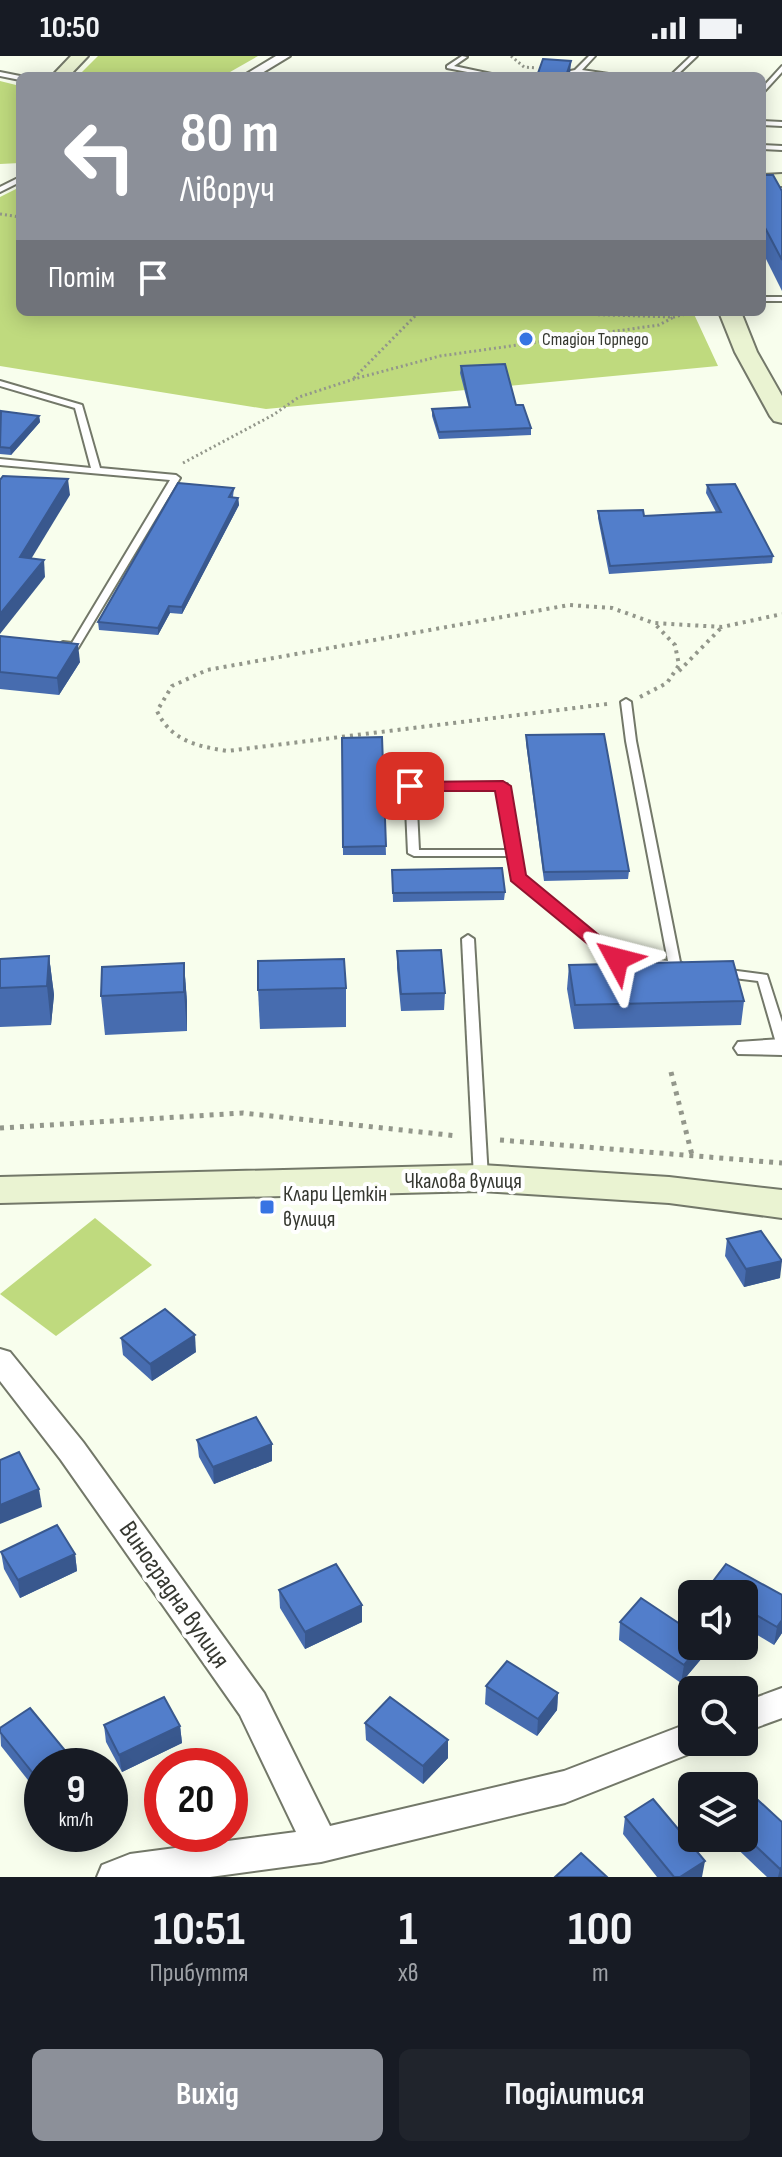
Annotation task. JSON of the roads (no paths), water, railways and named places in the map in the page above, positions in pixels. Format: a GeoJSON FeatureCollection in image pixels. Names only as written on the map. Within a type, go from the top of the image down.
{"type":"FeatureCollection","features":[{"type":"Feature","properties":{"kind":"main road"},"geometry":{"type":"LineString","coordinates":[[64,72],[80,56]]}},
{"type":"Feature","properties":{"kind":"main road"},"geometry":{"type":"LineString","coordinates":[[732,316],[746,352],[782,416]]}},
{"type":"Feature","properties":{"kind":"main road","name":"Чкалова вулиця"},"geometry":{"type":"LineString","coordinates":[[0,1190],[481,1178],[669,1190],[782,1204]]}},
{"type":"Feature","properties":{"kind":"street"},"geometry":{"type":"LineString","coordinates":[[256,72],[284,56]]}},
{"type":"Feature","properties":{"kind":"street"},"geometry":{"type":"LineString","coordinates":[[747,1048],[782,1045]]}},
{"type":"Feature","properties":{"kind":"street","name":"Виноградна вулиця"},"geometry":{"type":"LineString","coordinates":[[0,1360],[72,1451],[252,1704],[321,1845]]}},
{"type":"Feature","properties":{"kind":"street"},"geometry":{"type":"LineString","coordinates":[[758,1712],[782,1703]]}},
{"type":"Feature","properties":{"kind":"street"},"geometry":{"type":"LineString","coordinates":[[115,1877],[130,1871],[321,1845],[565,1787],[678,1743]]}},
{"type":"Feature","properties":{"kind":"lane"},"geometry":{"type":"LineString","coordinates":[[677,72],[694,56]]}},
{"type":"Feature","properties":{"kind":"lane"},"geometry":{"type":"LineString","coordinates":[[464,57],[449,67],[476,72]]}},
{"type":"Feature","properties":{"kind":"lane"},"geometry":{"type":"LineString","coordinates":[[766,87],[782,68]]}},
{"type":"Feature","properties":{"kind":"lane"},"geometry":{"type":"LineString","coordinates":[[0,383],[79,407],[96,471]]}},
{"type":"Feature","properties":{"kind":"lane"},"geometry":{"type":"LineString","coordinates":[[0,462],[176,478],[75,646],[45,643]]}},
{"type":"Feature","properties":{"kind":"lane"},"geometry":{"type":"LineString","coordinates":[[626,702],[675,965]]}},
{"type":"Feature","properties":{"kind":"lane"},"geometry":{"type":"LineString","coordinates":[[514,853],[414,853],[410,786],[503,786],[518,877],[617,959],[688,967]]}},
{"type":"Feature","properties":{"kind":"lane"},"geometry":{"type":"LineString","coordinates":[[468,939],[481,1178]]}},
{"type":"Feature","properties":{"kind":"lane"},"geometry":{"type":"LineString","coordinates":[[715,972],[763,978],[782,1045]]}},
{"type":"Feature","properties":{"kind":"place","name":"Стадіон Торпедо"},"geometry":{"type":"Point","coordinates":[526,339]}},
{"type":"Feature","properties":{"kind":"place","name":"Клари Цеткін вулиця"},"geometry":{"type":"Point","coordinates":[267,1207]}}]}
